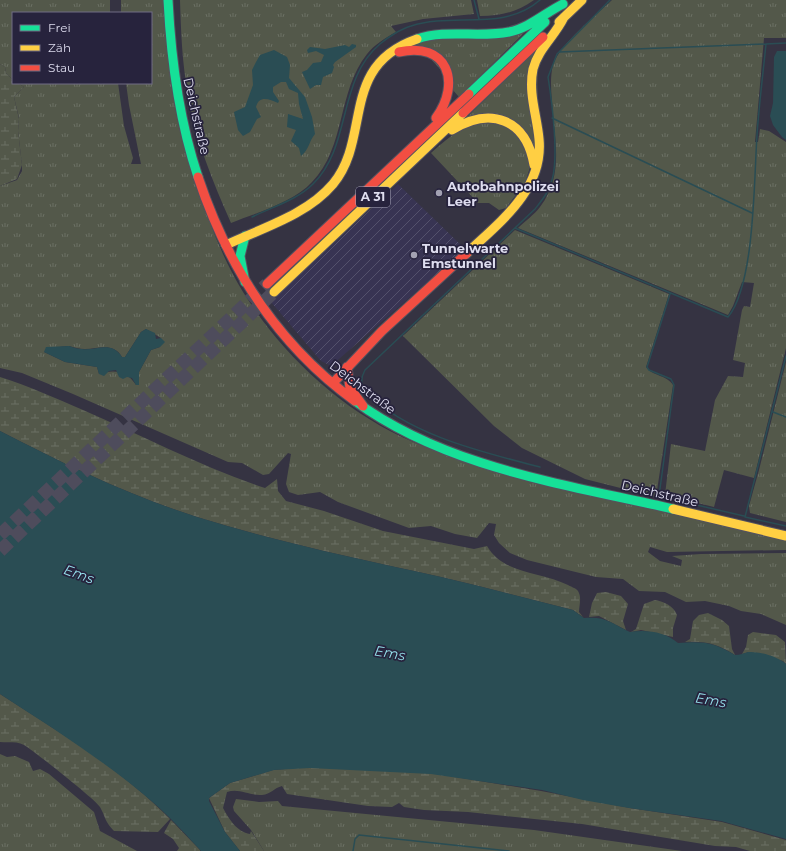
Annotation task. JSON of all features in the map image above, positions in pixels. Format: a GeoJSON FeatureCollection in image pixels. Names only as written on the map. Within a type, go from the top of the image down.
{"type":"FeatureCollection","features":[{"type":"Feature","properties":{"kind":"main road","name":"Deichstraße"},"geometry":{"type":"LineString","coordinates":[[168,0],[174,75],[182,120],[190,152],[204,194],[226,245],[245,282],[258,303],[278,329],[333,383],[362,406],[407,434],[465,457],[548,480],[786,536]]}},
{"type":"Feature","properties":{"kind":"main road","name":"A 31"},"geometry":{"type":"LineString","coordinates":[[274,292],[582,0]]}},
{"type":"Feature","properties":{"kind":"main road"},"geometry":{"type":"LineString","coordinates":[[226,245],[307,206],[333,184],[342,170],[350,151],[366,84],[393,51],[412,40],[428,36],[441,34],[479,36],[510,32],[535,22],[551,9],[566,2]]}},
{"type":"Feature","properties":{"kind":"main road","name":"A 31"},"geometry":{"type":"LineString","coordinates":[[267,284],[566,2]]}},
{"type":"Feature","properties":{"kind":"main road"},"geometry":{"type":"LineString","coordinates":[[333,383],[382,330],[491,230],[523,196],[532,180],[539,161],[540,140],[532,89],[534,64],[543,45],[561,27],[564,17]]}},
{"type":"Feature","properties":{"kind":"main road"},"geometry":{"type":"LineString","coordinates":[[384,61],[397,53],[417,49],[436,57],[448,73],[450,86],[443,107],[435,119],[410,143],[406,153]]}},
{"type":"Feature","properties":{"kind":"main road"},"geometry":{"type":"LineString","coordinates":[[436,138],[448,134],[464,123],[480,118],[495,118],[510,123],[519,129],[527,138],[532,149],[534,162],[532,180]]}},
{"type":"Feature","properties":{"kind":"main road"},"geometry":{"type":"LineString","coordinates":[[245,236],[240,256],[245,282]]}},
{"type":"Feature","properties":{"kind":"main road"},"geometry":{"type":"LineString","coordinates":[[347,367],[350,388],[362,406]]}},
{"type":"Feature","properties":{"kind":"shaded area"},"geometry":{"type":"Polygon","coordinates":[[[398,184],[465,249],[331,366],[321,361],[271,302],[398,184]]]}},
{"type":"Feature","properties":{"kind":"green space"},"geometry":{"type":"Polygon","coordinates":[[[0,0],[110,0],[110,12],[12,12],[12,79],[6,73],[5,67],[0,64],[0,0]]]}},
{"type":"Feature","properties":{"kind":"green space"},"geometry":{"type":"Polygon","coordinates":[[[121,0],[164,0],[169,67],[179,125],[189,163],[205,210],[228,266],[235,279],[258,314],[293,357],[333,394],[355,410],[402,437],[448,456],[543,483],[786,539],[786,550],[667,552],[650,547],[648,552],[660,561],[681,566],[682,560],[672,556],[701,554],[786,553],[786,625],[761,614],[741,611],[729,606],[705,601],[686,602],[665,592],[639,591],[623,579],[596,577],[527,560],[510,553],[499,543],[494,535],[496,524],[489,523],[477,538],[455,534],[431,526],[409,528],[338,502],[320,492],[298,495],[289,492],[286,484],[291,454],[288,453],[269,474],[263,475],[242,463],[228,462],[22,373],[0,368],[0,186],[17,180],[22,171],[18,131],[19,118],[14,97],[24,87],[20,84],[118,84],[124,126],[133,158],[131,164],[141,164],[126,84],[152,84],[152,12],[121,12],[121,0]],[[146,329],[141,332],[125,357],[122,357],[114,349],[105,347],[85,349],[66,346],[44,352],[65,362],[97,367],[99,374],[105,372],[120,372],[129,377],[136,385],[139,372],[151,350],[160,347],[161,338],[146,329]]]}},
{"type":"Feature","properties":{"kind":"green space"},"geometry":{"type":"Polygon","coordinates":[[[180,0],[471,0],[474,14],[423,19],[391,26],[396,32],[373,48],[357,69],[345,102],[331,153],[323,168],[312,182],[285,201],[231,223],[205,160],[191,111],[183,59],[180,0]]]}},
{"type":"Feature","properties":{"kind":"green space"},"geometry":{"type":"Polygon","coordinates":[[[477,0],[534,0],[515,10],[495,15],[480,16],[477,0]]]}},
{"type":"Feature","properties":{"kind":"green space"},"geometry":{"type":"Polygon","coordinates":[[[612,0],[786,0],[786,38],[764,38],[755,142],[758,142],[760,129],[769,131],[786,142],[786,348],[754,478],[724,470],[714,507],[665,495],[671,444],[705,451],[715,400],[728,376],[743,377],[745,363],[733,360],[742,310],[744,306],[750,307],[754,283],[742,282],[728,315],[518,228],[540,207],[548,195],[553,182],[556,143],[551,88],[551,74],[553,65],[570,39],[612,0]]]}},
{"type":"Feature","properties":{"kind":"green space"},"geometry":{"type":"Polygon","coordinates":[[[529,28],[459,97],[452,89],[452,82],[415,42],[529,28]]]}},
{"type":"Feature","properties":{"kind":"green space"},"geometry":{"type":"Polygon","coordinates":[[[537,49],[538,158],[517,124],[464,120],[537,49]]]}},
{"type":"Feature","properties":{"kind":"green space"},"geometry":{"type":"Polygon","coordinates":[[[0,64],[5,67],[6,73],[12,79],[12,84],[20,84],[24,87],[14,97],[19,119],[18,131],[22,165],[17,179],[0,186],[0,64]]]}},
{"type":"Feature","properties":{"kind":"green space"},"geometry":{"type":"Polygon","coordinates":[[[491,120],[516,131],[531,164],[525,183],[506,208],[499,210],[489,203],[478,203],[431,153],[446,140],[465,128],[491,120]]]}},
{"type":"Feature","properties":{"kind":"green space"},"geometry":{"type":"Polygon","coordinates":[[[515,230],[669,294],[646,367],[652,372],[667,379],[673,385],[656,497],[585,479],[522,448],[494,426],[403,336],[515,230]]]}},
{"type":"Feature","properties":{"kind":"green space"},"geometry":{"type":"Polygon","coordinates":[[[786,362],[786,522],[750,513],[749,506],[786,362]]]}},
{"type":"Feature","properties":{"kind":"green space"},"geometry":{"type":"Polygon","coordinates":[[[0,377],[52,397],[218,471],[242,480],[265,488],[277,479],[278,491],[286,501],[324,511],[383,531],[474,549],[487,546],[494,555],[513,567],[557,580],[576,589],[580,596],[579,612],[583,617],[573,610],[507,593],[318,550],[227,526],[171,508],[121,489],[72,467],[0,431],[0,377]]]}},
{"type":"Feature","properties":{"kind":"green space"},"geometry":{"type":"Polygon","coordinates":[[[606,592],[621,596],[628,604],[623,621],[626,630],[599,616],[589,617],[592,603],[597,593],[606,592]]]}},
{"type":"Feature","properties":{"kind":"green space"},"geometry":{"type":"Polygon","coordinates":[[[655,600],[671,606],[677,615],[673,628],[673,637],[641,630],[631,632],[636,629],[644,604],[655,600]]]}},
{"type":"Feature","properties":{"kind":"green space"},"geometry":{"type":"Polygon","coordinates":[[[708,613],[722,620],[729,626],[732,649],[735,655],[712,644],[685,642],[690,639],[693,621],[699,615],[708,613]]]}},
{"type":"Feature","properties":{"kind":"green space"},"geometry":{"type":"Polygon","coordinates":[[[753,632],[776,635],[785,642],[786,664],[783,661],[749,652],[742,654],[746,647],[748,635],[753,632]]]}},
{"type":"Feature","properties":{"kind":"green space"},"geometry":{"type":"Polygon","coordinates":[[[0,694],[67,737],[110,767],[170,819],[158,832],[114,831],[108,824],[100,807],[51,765],[24,745],[0,742],[0,694]]]}},
{"type":"Feature","properties":{"kind":"green space"},"geometry":{"type":"Polygon","coordinates":[[[0,754],[7,757],[15,756],[29,762],[33,771],[40,769],[49,774],[94,812],[100,831],[137,851],[0,851],[0,754]]]}},
{"type":"Feature","properties":{"kind":"green space"},"geometry":{"type":"Polygon","coordinates":[[[310,767],[431,773],[541,791],[630,808],[722,822],[786,840],[786,851],[750,851],[736,847],[715,846],[582,824],[468,812],[424,810],[404,807],[399,803],[392,807],[368,806],[287,794],[282,786],[262,795],[240,791],[227,792],[223,808],[228,816],[241,831],[250,834],[251,831],[264,851],[240,851],[225,832],[209,798],[230,783],[273,770],[310,767]]]}},
{"type":"Feature","properties":{"kind":"green space"},"geometry":{"type":"Polygon","coordinates":[[[236,799],[259,802],[278,801],[282,806],[534,830],[682,851],[264,851],[251,830],[234,811],[233,807],[236,799]]]}},
{"type":"Feature","properties":{"kind":"green space"},"geometry":{"type":"Polygon","coordinates":[[[171,820],[200,851],[177,851],[179,848],[173,839],[164,833],[171,820]]]}},
{"type":"Feature","properties":{"kind":"water"},"geometry":{"type":"Polygon","coordinates":[[[352,44],[356,45],[356,47],[335,62],[332,73],[323,77],[321,85],[316,85],[310,89],[302,72],[307,70],[313,63],[321,62],[324,55],[316,51],[308,53],[307,50],[310,47],[325,49],[345,45],[349,47],[352,44]]]}},
{"type":"Feature","properties":{"kind":"water"},"geometry":{"type":"Polygon","coordinates":[[[274,50],[287,57],[290,65],[289,78],[305,97],[312,117],[315,134],[306,151],[301,156],[299,148],[291,141],[296,130],[287,127],[288,114],[303,119],[298,93],[289,89],[286,82],[281,82],[273,87],[273,92],[279,101],[278,103],[271,100],[262,99],[257,103],[256,107],[261,117],[257,119],[250,132],[243,136],[238,130],[234,112],[245,107],[253,85],[252,70],[260,55],[274,50]]]}},
{"type":"Feature","properties":{"kind":"water"},"geometry":{"type":"Polygon","coordinates":[[[777,51],[786,51],[786,140],[773,125],[770,116],[773,103],[774,57],[777,51]]]}},
{"type":"Feature","properties":{"kind":"water"},"geometry":{"type":"Polygon","coordinates":[[[146,329],[155,333],[156,339],[161,338],[165,342],[160,347],[151,350],[139,372],[139,385],[136,385],[132,378],[127,377],[123,379],[119,377],[116,370],[109,371],[104,376],[99,374],[97,367],[65,362],[44,352],[46,347],[69,346],[78,349],[88,349],[104,347],[113,349],[122,357],[125,357],[141,332],[146,329]]]}},
{"type":"Feature","properties":{"kind":"water","name":"Ems"},"geometry":{"type":"Polygon","coordinates":[[[0,431],[72,467],[121,489],[171,508],[227,526],[349,557],[458,581],[573,610],[584,618],[603,619],[630,632],[656,632],[668,636],[678,643],[708,643],[721,647],[735,655],[753,652],[774,657],[783,661],[786,664],[786,839],[721,821],[629,808],[583,800],[542,790],[431,774],[310,768],[274,770],[230,783],[209,798],[209,801],[225,832],[240,851],[201,851],[162,810],[119,775],[80,747],[0,694],[0,431]]]}},
{"type":"Feature","properties":{"kind":"waterway"},"geometry":{"type":"LineString","coordinates":[[474,0],[479,19]]}},
{"type":"Feature","properties":{"kind":"waterway"},"geometry":{"type":"LineString","coordinates":[[252,217],[284,203],[307,190],[325,169],[334,151],[350,94],[357,76],[366,59],[383,41],[399,31],[427,22],[494,19],[511,16],[526,10],[540,0]]}},
{"type":"Feature","properties":{"kind":"waterway"},"geometry":{"type":"LineString","coordinates":[[540,467],[470,448],[424,430],[402,419],[382,406],[364,391],[362,378],[365,370],[535,209],[545,196],[552,180],[555,158],[553,115],[548,77],[557,54],[610,0]]}},
{"type":"Feature","properties":{"kind":"waterway"},"geometry":{"type":"LineString","coordinates":[[515,228],[728,317],[737,302],[744,281],[752,230],[758,124],[766,44],[786,43]]}},
{"type":"Feature","properties":{"kind":"waterway"},"geometry":{"type":"LineString","coordinates":[[559,52],[766,44]]}},
{"type":"Feature","properties":{"kind":"waterway"},"geometry":{"type":"LineString","coordinates":[[552,118],[752,213]]}},
{"type":"Feature","properties":{"kind":"waterway"},"geometry":{"type":"LineString","coordinates":[[659,496],[674,385],[671,379],[649,370],[647,367],[670,294]]}},
{"type":"Feature","properties":{"kind":"waterway"},"geometry":{"type":"LineString","coordinates":[[786,356],[745,517],[786,526]]}},
{"type":"Feature","properties":{"kind":"waterway"},"geometry":{"type":"LineString","coordinates":[[773,412],[786,417]]}},
{"type":"Feature","properties":{"kind":"waterway"},"geometry":{"type":"LineString","coordinates":[[662,497],[744,516]]}},
{"type":"Feature","properties":{"kind":"waterway"},"geometry":{"type":"LineString","coordinates":[[353,851],[355,839],[359,835],[509,851]]}},
{"type":"Feature","properties":{"kind":"tunnel"},"geometry":{"type":"LineString","coordinates":[[0,535],[267,284]]}},
{"type":"Feature","properties":{"kind":"tunnel"},"geometry":{"type":"LineString","coordinates":[[0,551],[274,292]]}},
{"type":"Feature","properties":{"kind":"traffic: fast"},"geometry":{"type":"LineString","coordinates":[[168,0],[171,45],[177,90],[191,155],[198,177]]}},
{"type":"Feature","properties":{"kind":"traffic: fast"},"geometry":{"type":"LineString","coordinates":[[417,39],[428,36],[451,34],[498,34],[509,32],[530,24],[563,4]]}},
{"type":"Feature","properties":{"kind":"traffic: fast"},"geometry":{"type":"LineString","coordinates":[[469,94],[545,22]]}},
{"type":"Feature","properties":{"kind":"traffic: fast"},"geometry":{"type":"LineString","coordinates":[[245,236],[240,256],[245,282]]}},
{"type":"Feature","properties":{"kind":"traffic: fast"},"geometry":{"type":"LineString","coordinates":[[355,401],[390,424],[428,443],[467,458],[549,482],[673,509]]}},
{"type":"Feature","properties":{"kind":"traffic: slow"},"geometry":{"type":"LineString","coordinates":[[559,22],[582,0]]}},
{"type":"Feature","properties":{"kind":"traffic: slow"},"geometry":{"type":"LineString","coordinates":[[467,253],[506,216],[527,189],[534,174],[539,157],[539,139],[532,96],[533,69],[539,55],[564,17]]}},
{"type":"Feature","properties":{"kind":"traffic: slow"},"geometry":{"type":"LineString","coordinates":[[226,245],[283,220],[310,204],[333,184],[345,165],[352,145],[360,104],[366,84],[376,66],[393,51],[417,39]]}},
{"type":"Feature","properties":{"kind":"traffic: slow"},"geometry":{"type":"LineString","coordinates":[[274,292],[463,113]]}},
{"type":"Feature","properties":{"kind":"traffic: slow"},"geometry":{"type":"LineString","coordinates":[[452,130],[466,123],[480,119],[493,118],[505,121],[515,127],[523,137],[530,149],[534,165]]}},
{"type":"Feature","properties":{"kind":"traffic: slow"},"geometry":{"type":"LineString","coordinates":[[673,509],[786,536]]}},
{"type":"Feature","properties":{"kind":"traffic: jam"},"geometry":{"type":"LineString","coordinates":[[463,113],[543,37]]}},
{"type":"Feature","properties":{"kind":"traffic: jam"},"geometry":{"type":"LineString","coordinates":[[399,52],[415,50],[429,53],[439,59],[445,67],[448,78],[448,91],[444,104],[436,118]]}},
{"type":"Feature","properties":{"kind":"traffic: jam"},"geometry":{"type":"LineString","coordinates":[[267,284],[469,94]]}},
{"type":"Feature","properties":{"kind":"traffic: jam"},"geometry":{"type":"LineString","coordinates":[[198,177],[224,242],[259,302],[279,329],[302,355],[327,379],[355,401]]}},
{"type":"Feature","properties":{"kind":"traffic: jam"},"geometry":{"type":"LineString","coordinates":[[333,383],[382,331],[467,253]]}},
{"type":"Feature","properties":{"kind":"traffic: jam"},"geometry":{"type":"LineString","coordinates":[[347,367],[350,388],[363,406]]}},
{"type":"Feature","properties":{"kind":"place","name":"Autobahnpolizei Leer"},"geometry":{"type":"Point","coordinates":[439,193]}},
{"type":"Feature","properties":{"kind":"place","name":"Tunnelwarte Emstunnel"},"geometry":{"type":"Point","coordinates":[414,255]}}]}
